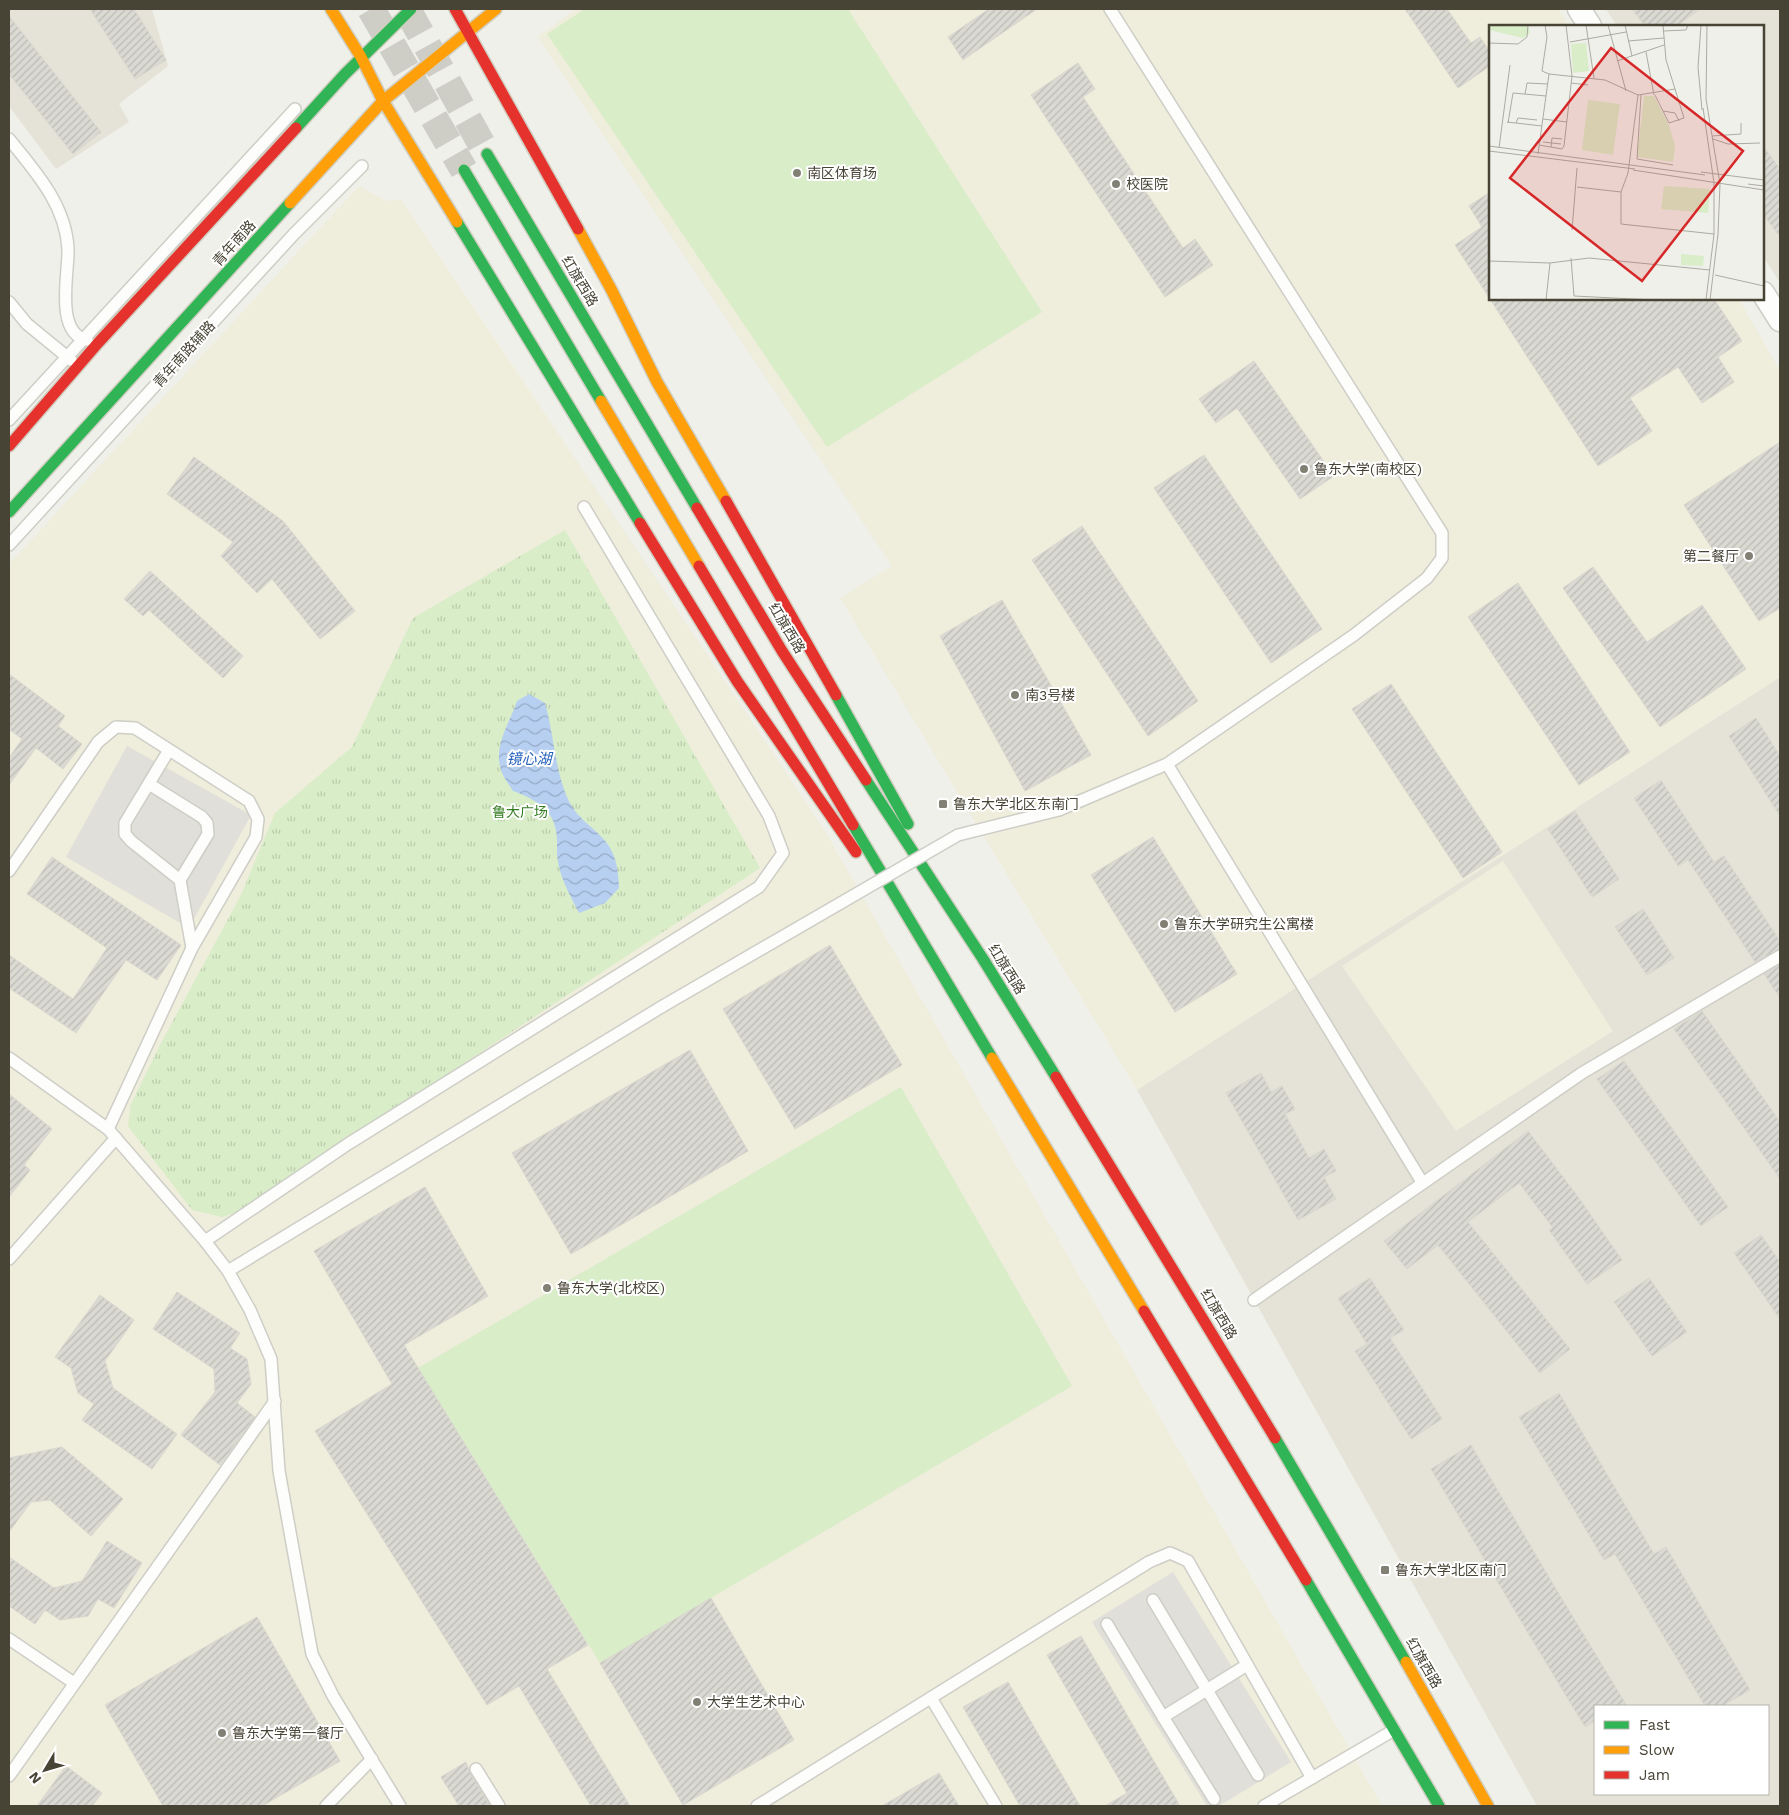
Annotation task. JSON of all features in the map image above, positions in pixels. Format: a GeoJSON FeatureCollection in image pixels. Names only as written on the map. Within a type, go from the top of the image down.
{"type":"FeatureCollection","features":[{"type":"Feature","properties":{"kind":"main road"},"geometry":{"type":"LineString","coordinates":[[331,9],[361,57],[383,101],[737,681],[943,977]]}},
{"type":"Feature","properties":{"kind":"main road"},"geometry":{"type":"LineString","coordinates":[[9,446],[98,343],[345,74],[411,9]]}},
{"type":"Feature","properties":{"kind":"main road"},"geometry":{"type":"LineString","coordinates":[[455,9],[611,289],[657,382],[807,642],[983,959]]}},
{"type":"Feature","properties":{"kind":"main road","name":"青年南路"},"geometry":{"type":"LineString","coordinates":[[9,512],[383,101],[496,9]]}},
{"type":"Feature","properties":{"kind":"main road","name":"红旗西路"},"geometry":{"type":"LineString","coordinates":[[487,154],[782,651],[983,959],[1217,1340],[1374,1604],[1488,1806]]}},
{"type":"Feature","properties":{"kind":"main road"},"geometry":{"type":"LineString","coordinates":[[464,170],[943,977],[1396,1729],[1438,1806]]}},
{"type":"Feature","properties":{"kind":"street"},"geometry":{"type":"LineString","coordinates":[[1579,9],[1589,25]]}},
{"type":"Feature","properties":{"kind":"street"},"geometry":{"type":"LineString","coordinates":[[1764,295],[1780,320]]}},
{"type":"Feature","properties":{"kind":"lane"},"geometry":{"type":"LineString","coordinates":[[228,1271],[663,1006],[958,835],[1058,810],[1167,764],[1354,635],[1427,578],[1442,558],[1442,533],[1110,9]]}},
{"type":"Feature","properties":{"kind":"lane"},"geometry":{"type":"LineString","coordinates":[[9,420],[278,126],[299,105],[345,74]]}},
{"type":"Feature","properties":{"kind":"lane"},"geometry":{"type":"LineString","coordinates":[[9,139],[43,182],[59,212],[68,248],[65,308],[71,327],[82,339],[98,343]]}},
{"type":"Feature","properties":{"kind":"lane","name":"青年南路辅路"},"geometry":{"type":"LineString","coordinates":[[9,545],[294,234],[362,166]]}},
{"type":"Feature","properties":{"kind":"lane"},"geometry":{"type":"LineString","coordinates":[[9,302],[27,324],[78,367]]}},
{"type":"Feature","properties":{"kind":"lane"},"geometry":{"type":"LineString","coordinates":[[205,1241],[348,1144],[759,886],[782,853],[770,816],[584,507]]}},
{"type":"Feature","properties":{"kind":"lane"},"geometry":{"type":"LineString","coordinates":[[9,871],[98,742],[116,727],[135,728],[249,801],[258,819],[256,837],[192,948],[112,1133],[9,1259]]}},
{"type":"Feature","properties":{"kind":"lane"},"geometry":{"type":"LineString","coordinates":[[169,750],[125,824],[125,834],[131,841],[180,880]]}},
{"type":"Feature","properties":{"kind":"lane"},"geometry":{"type":"LineString","coordinates":[[1167,764],[1422,1182]]}},
{"type":"Feature","properties":{"kind":"lane"},"geometry":{"type":"LineString","coordinates":[[149,784],[202,817],[207,823],[208,834],[180,880],[192,948]]}},
{"type":"Feature","properties":{"kind":"lane"},"geometry":{"type":"LineString","coordinates":[[1254,1300],[1582,1073],[1780,956]]}},
{"type":"Feature","properties":{"kind":"lane"},"geometry":{"type":"LineString","coordinates":[[9,1058],[112,1133],[205,1241],[228,1271],[250,1310],[271,1359],[278,1471],[312,1654],[333,1696],[400,1806]]}},
{"type":"Feature","properties":{"kind":"lane"},"geometry":{"type":"LineString","coordinates":[[9,1776],[275,1401]]}},
{"type":"Feature","properties":{"kind":"lane"},"geometry":{"type":"LineString","coordinates":[[757,1806],[1149,1562],[1170,1552],[1188,1561],[1312,1778]]}},
{"type":"Feature","properties":{"kind":"lane"},"geometry":{"type":"LineString","coordinates":[[1154,1600],[1258,1775]]}},
{"type":"Feature","properties":{"kind":"lane"},"geometry":{"type":"LineString","coordinates":[[1107,1624],[1214,1799]]}},
{"type":"Feature","properties":{"kind":"lane"},"geometry":{"type":"LineString","coordinates":[[9,1639],[74,1683]]}},
{"type":"Feature","properties":{"kind":"lane"},"geometry":{"type":"LineString","coordinates":[[1163,1717],[1247,1665]]}},
{"type":"Feature","properties":{"kind":"lane"},"geometry":{"type":"LineString","coordinates":[[931,1698],[996,1806]]}},
{"type":"Feature","properties":{"kind":"lane"},"geometry":{"type":"LineString","coordinates":[[1264,1806],[1396,1729]]}},
{"type":"Feature","properties":{"kind":"lane"},"geometry":{"type":"LineString","coordinates":[[326,1806],[372,1759]]}},
{"type":"Feature","properties":{"kind":"lane"},"geometry":{"type":"LineString","coordinates":[[476,1769],[498,1806]]}},
{"type":"Feature","properties":{"kind":"shaded area"},"geometry":{"type":"Polygon","coordinates":[[[9,9],[152,9],[168,66],[119,104],[129,122],[56,169],[9,106],[9,9]]]}},
{"type":"Feature","properties":{"kind":"shaded area","name":"鲁东大学(南校区)"},"geometry":{"type":"Polygon","coordinates":[[[576,9],[1558,9],[1568,25],[1489,25],[1489,300],[1740,300],[1780,371],[1780,677],[1137,1090],[840,598],[892,566],[538,37],[576,9]]]}},
{"type":"Feature","properties":{"kind":"shaded area"},"geometry":{"type":"Polygon","coordinates":[[[1606,9],[1780,9],[1780,283],[1764,258],[1764,25],[1616,25],[1606,9]]]}},
{"type":"Feature","properties":{"kind":"shaded area","name":"鲁东大学(北校区)"},"geometry":{"type":"Polygon","coordinates":[[[359,186],[386,201],[401,199],[825,831],[1382,1806],[9,1806],[9,564],[359,186]]]}},
{"type":"Feature","properties":{"kind":"shaded area"},"geometry":{"type":"Polygon","coordinates":[[[1780,677],[1780,1806],[1537,1806],[1137,1090],[1780,677]]]}},
{"type":"Feature","properties":{"kind":"shaded area"},"geometry":{"type":"Polygon","coordinates":[[[127,746],[251,815],[189,928],[66,857],[127,746]]]}},
{"type":"Feature","properties":{"kind":"shaded area"},"geometry":{"type":"Polygon","coordinates":[[[1503,861],[1613,1031],[1456,1131],[1342,966],[1503,861]]]}},
{"type":"Feature","properties":{"kind":"shaded area"},"geometry":{"type":"Polygon","coordinates":[[[1173,1572],[1291,1762],[1219,1806],[1207,1806],[1092,1622],[1173,1572]]]}},
{"type":"Feature","properties":{"kind":"green space","name":"南区体育场"},"geometry":{"type":"Polygon","coordinates":[[[585,9],[848,9],[1042,312],[827,447],[547,34],[585,9]]]}},
{"type":"Feature","properties":{"kind":"green space","name":"鲁大广场"},"geometry":{"type":"Polygon","coordinates":[[[565,530],[760,868],[240,1211],[222,1217],[192,1210],[128,1126],[131,1104],[160,1045],[241,895],[275,813],[352,747],[413,618],[565,530]]]}},
{"type":"Feature","properties":{"kind":"green space"},"geometry":{"type":"Polygon","coordinates":[[[901,1087],[1072,1386],[600,1663],[418,1368],[901,1087]]]}},
{"type":"Feature","properties":{"kind":"water","name":"镜心湖"},"geometry":{"type":"Polygon","coordinates":[[[529,694],[545,703],[559,771],[565,792],[572,806],[580,817],[606,842],[613,853],[617,868],[619,888],[605,903],[579,913],[559,869],[556,831],[551,816],[534,801],[513,791],[501,770],[499,752],[503,734],[517,701],[529,694]]]}},
{"type":"Feature","properties":{"kind":"building"},"geometry":{"type":"Polygon","coordinates":[[[90,9],[134,9],[166,60],[135,79],[90,9]]]}},
{"type":"Feature","properties":{"kind":"building"},"geometry":{"type":"Polygon","coordinates":[[[989,9],[1037,9],[963,60],[948,37],[989,9]]]}},
{"type":"Feature","properties":{"kind":"building"},"geometry":{"type":"Polygon","coordinates":[[[1405,9],[1447,9],[1471,43],[1480,37],[1489,50],[1489,67],[1458,88],[1405,9]]]}},
{"type":"Feature","properties":{"kind":"building"},"geometry":{"type":"Polygon","coordinates":[[[1632,9],[1700,9],[1678,25],[1644,25],[1632,9]]]}},
{"type":"Feature","properties":{"kind":"building"},"geometry":{"type":"Polygon","coordinates":[[[9,16],[101,132],[73,154],[9,74],[9,16]]]}},
{"type":"Feature","properties":{"kind":"building","name":"校医院"},"geometry":{"type":"Polygon","coordinates":[[[1078,63],[1095,89],[1083,97],[1183,248],[1195,239],[1213,265],[1165,297],[1031,95],[1078,63]]]}},
{"type":"Feature","properties":{"kind":"building"},"geometry":{"type":"Polygon","coordinates":[[[1764,147],[1780,169],[1780,237],[1764,215],[1764,147]]]}},
{"type":"Feature","properties":{"kind":"building"},"geometry":{"type":"Polygon","coordinates":[[[1489,193],[1489,298],[1455,245],[1482,227],[1469,206],[1489,193]]]}},
{"type":"Feature","properties":{"kind":"building"},"geometry":{"type":"Polygon","coordinates":[[[1491,300],[1715,300],[1742,341],[1718,357],[1734,382],[1702,403],[1678,367],[1630,398],[1652,431],[1598,466],[1491,300]]]}},
{"type":"Feature","properties":{"kind":"building"},"geometry":{"type":"Polygon","coordinates":[[[1254,361],[1334,476],[1300,499],[1237,408],[1216,423],[1199,399],[1254,361]]]}},
{"type":"Feature","properties":{"kind":"building","name":"第二餐厅"},"geometry":{"type":"Polygon","coordinates":[[[1780,442],[1780,608],[1759,621],[1684,505],[1780,442]]]}},
{"type":"Feature","properties":{"kind":"building"},"geometry":{"type":"Polygon","coordinates":[[[1204,455],[1322,629],[1271,663],[1154,488],[1204,455]]]}},
{"type":"Feature","properties":{"kind":"building"},"geometry":{"type":"Polygon","coordinates":[[[194,457],[283,521],[355,611],[320,639],[272,579],[257,593],[221,556],[233,542],[167,494],[194,457]]]}},
{"type":"Feature","properties":{"kind":"building"},"geometry":{"type":"Polygon","coordinates":[[[1082,526],[1198,701],[1148,736],[1032,560],[1082,526]]]}},
{"type":"Feature","properties":{"kind":"building"},"geometry":{"type":"Polygon","coordinates":[[[1593,567],[1647,642],[1702,605],[1746,669],[1660,727],[1563,588],[1593,567]]]}},
{"type":"Feature","properties":{"kind":"building"},"geometry":{"type":"Polygon","coordinates":[[[150,571],[243,656],[223,678],[149,610],[143,616],[124,599],[150,571]]]}},
{"type":"Feature","properties":{"kind":"building"},"geometry":{"type":"Polygon","coordinates":[[[1518,583],[1630,752],[1579,785],[1468,617],[1518,583]]]}},
{"type":"Feature","properties":{"kind":"building","name":"南3号楼"},"geometry":{"type":"Polygon","coordinates":[[[1002,600],[1091,755],[1025,791],[940,636],[1002,600]]]}},
{"type":"Feature","properties":{"kind":"building"},"geometry":{"type":"Polygon","coordinates":[[[9,674],[65,716],[58,726],[82,744],[63,769],[36,748],[9,785],[9,758],[22,739],[9,729],[9,674]]]}},
{"type":"Feature","properties":{"kind":"building"},"geometry":{"type":"Polygon","coordinates":[[[1391,684],[1502,852],[1463,878],[1352,709],[1391,684]]]}},
{"type":"Feature","properties":{"kind":"building"},"geometry":{"type":"Polygon","coordinates":[[[1756,718],[1780,756],[1780,816],[1729,736],[1756,718]]]}},
{"type":"Feature","properties":{"kind":"building"},"geometry":{"type":"Polygon","coordinates":[[[1661,780],[1714,862],[1724,856],[1780,941],[1780,949],[1755,962],[1688,860],[1678,866],[1634,798],[1661,780]]]}},
{"type":"Feature","properties":{"kind":"building"},"geometry":{"type":"Polygon","coordinates":[[[1575,811],[1619,879],[1592,897],[1548,829],[1575,811]]]}},
{"type":"Feature","properties":{"kind":"building","name":"鲁东大学研究生公寓楼"},"geometry":{"type":"Polygon","coordinates":[[[1153,837],[1237,974],[1175,1012],[1091,875],[1153,837]]]}},
{"type":"Feature","properties":{"kind":"building"},"geometry":{"type":"Polygon","coordinates":[[[52,857],[181,945],[157,980],[126,960],[76,1033],[9,988],[9,955],[73,999],[107,948],[27,894],[52,857]]]}},
{"type":"Feature","properties":{"kind":"building"},"geometry":{"type":"Polygon","coordinates":[[[1643,909],[1674,958],[1647,975],[1615,927],[1643,909]]]}},
{"type":"Feature","properties":{"kind":"building"},"geometry":{"type":"Polygon","coordinates":[[[830,945],[902,1065],[795,1129],[723,1009],[830,945]]]}},
{"type":"Feature","properties":{"kind":"building"},"geometry":{"type":"Polygon","coordinates":[[[1780,965],[1780,998],[1764,974],[1780,965]]]}},
{"type":"Feature","properties":{"kind":"building"},"geometry":{"type":"Polygon","coordinates":[[[1702,1011],[1780,1122],[1780,1179],[1674,1029],[1702,1011]]]}},
{"type":"Feature","properties":{"kind":"building"},"geometry":{"type":"Polygon","coordinates":[[[690,1050],[748,1151],[571,1254],[512,1153],[690,1050]]]}},
{"type":"Feature","properties":{"kind":"building"},"geometry":{"type":"Polygon","coordinates":[[[1624,1061],[1728,1207],[1701,1226],[1597,1079],[1624,1061]]]}},
{"type":"Feature","properties":{"kind":"building"},"geometry":{"type":"Polygon","coordinates":[[[1261,1073],[1271,1092],[1282,1086],[1295,1109],[1285,1114],[1309,1158],[1324,1149],[1336,1171],[1324,1177],[1336,1199],[1298,1220],[1226,1093],[1261,1073]]]}},
{"type":"Feature","properties":{"kind":"building"},"geometry":{"type":"Polygon","coordinates":[[[9,1094],[52,1129],[24,1165],[30,1170],[9,1197],[9,1094]]]}},
{"type":"Feature","properties":{"kind":"building"},"geometry":{"type":"Polygon","coordinates":[[[1528,1131],[1579,1198],[1622,1260],[1587,1284],[1549,1230],[1553,1228],[1519,1183],[1468,1222],[1570,1349],[1540,1373],[1438,1245],[1407,1269],[1384,1241],[1528,1131]]]}},
{"type":"Feature","properties":{"kind":"building"},"geometry":{"type":"Polygon","coordinates":[[[425,1187],[488,1296],[404,1345],[588,1645],[547,1669],[630,1806],[591,1806],[519,1686],[487,1705],[315,1431],[392,1384],[314,1251],[425,1187]]]}},
{"type":"Feature","properties":{"kind":"building"},"geometry":{"type":"Polygon","coordinates":[[[1761,1235],[1780,1262],[1780,1319],[1734,1253],[1761,1235]]]}},
{"type":"Feature","properties":{"kind":"building"},"geometry":{"type":"Polygon","coordinates":[[[1370,1278],[1404,1330],[1390,1338],[1442,1419],[1411,1439],[1355,1351],[1367,1344],[1338,1298],[1370,1278]]]}},
{"type":"Feature","properties":{"kind":"building"},"geometry":{"type":"Polygon","coordinates":[[[1649,1278],[1687,1332],[1652,1356],[1614,1302],[1649,1278]]]}},
{"type":"Feature","properties":{"kind":"building"},"geometry":{"type":"Polygon","coordinates":[[[177,1292],[240,1333],[230,1348],[247,1359],[251,1384],[237,1403],[255,1417],[220,1465],[181,1435],[215,1392],[214,1369],[153,1329],[177,1292]]]}},
{"type":"Feature","properties":{"kind":"building"},"geometry":{"type":"Polygon","coordinates":[[[100,1295],[134,1320],[105,1361],[113,1388],[177,1434],[152,1469],[82,1420],[94,1404],[78,1393],[71,1368],[55,1357],[100,1295]]]}},
{"type":"Feature","properties":{"kind":"building"},"geometry":{"type":"Polygon","coordinates":[[[1559,1393],[1654,1554],[1666,1547],[1750,1690],[1724,1705],[1704,1705],[1615,1554],[1604,1560],[1519,1417],[1559,1393]]]}},
{"type":"Feature","properties":{"kind":"building"},"geometry":{"type":"Polygon","coordinates":[[[1471,1445],[1626,1705],[1594,1705],[1594,1722],[1585,1727],[1431,1469],[1471,1445]]]}},
{"type":"Feature","properties":{"kind":"building"},"geometry":{"type":"Polygon","coordinates":[[[62,1447],[123,1499],[91,1536],[50,1500],[31,1502],[9,1532],[9,1458],[62,1447]]]}},
{"type":"Feature","properties":{"kind":"building"},"geometry":{"type":"Polygon","coordinates":[[[107,1541],[142,1563],[114,1608],[98,1599],[88,1616],[60,1620],[45,1610],[35,1624],[9,1606],[9,1557],[54,1588],[82,1581],[107,1541]]]}},
{"type":"Feature","properties":{"kind":"building","name":"大学生艺术中心"},"geometry":{"type":"Polygon","coordinates":[[[711,1598],[794,1740],[683,1805],[600,1663],[711,1598]]]}},
{"type":"Feature","properties":{"kind":"building","name":"鲁东大学第一餐厅"},"geometry":{"type":"Polygon","coordinates":[[[257,1617],[340,1761],[262,1806],[163,1806],[105,1705],[257,1617]]]}},
{"type":"Feature","properties":{"kind":"building"},"geometry":{"type":"Polygon","coordinates":[[[1081,1636],[1180,1806],[1105,1806],[1127,1793],[1047,1655],[1081,1636]]]}},
{"type":"Feature","properties":{"kind":"building"},"geometry":{"type":"Polygon","coordinates":[[[1008,1682],[1080,1806],[1020,1806],[963,1707],[1008,1682]]]}},
{"type":"Feature","properties":{"kind":"building"},"geometry":{"type":"Polygon","coordinates":[[[466,1762],[470,1773],[490,1806],[459,1806],[441,1777],[466,1762]]]}},
{"type":"Feature","properties":{"kind":"building"},"geometry":{"type":"Polygon","coordinates":[[[66,1766],[102,1793],[92,1806],[37,1806],[66,1766]]]}},
{"type":"Feature","properties":{"kind":"building"},"geometry":{"type":"Polygon","coordinates":[[[939,1773],[959,1806],[882,1806],[939,1773]]]}},
{"type":"Feature","properties":{"kind":"tunnel"},"geometry":{"type":"LineString","coordinates":[[371,9],[464,170]]}},
{"type":"Feature","properties":{"kind":"tunnel"},"geometry":{"type":"LineString","coordinates":[[407,9],[487,154]]}},
{"type":"Feature","properties":{"kind":"traffic: fast"},"geometry":{"type":"LineString","coordinates":[[296,128],[345,74],[411,9]]}},
{"type":"Feature","properties":{"kind":"traffic: fast"},"geometry":{"type":"LineString","coordinates":[[487,154],[697,508]]}},
{"type":"Feature","properties":{"kind":"traffic: fast"},"geometry":{"type":"LineString","coordinates":[[464,170],[601,401]]}},
{"type":"Feature","properties":{"kind":"traffic: fast"},"geometry":{"type":"LineString","coordinates":[[9,512],[290,203]]}},
{"type":"Feature","properties":{"kind":"traffic: fast"},"geometry":{"type":"LineString","coordinates":[[457,222],[640,523]]}},
{"type":"Feature","properties":{"kind":"traffic: fast"},"geometry":{"type":"LineString","coordinates":[[836,695],[908,824]]}},
{"type":"Feature","properties":{"kind":"traffic: fast"},"geometry":{"type":"LineString","coordinates":[[866,780],[983,959],[1056,1077]]}},
{"type":"Feature","properties":{"kind":"traffic: fast"},"geometry":{"type":"LineString","coordinates":[[853,825],[992,1058]]}},
{"type":"Feature","properties":{"kind":"traffic: fast"},"geometry":{"type":"LineString","coordinates":[[1275,1438],[1406,1662]]}},
{"type":"Feature","properties":{"kind":"traffic: fast"},"geometry":{"type":"LineString","coordinates":[[1306,1580],[1439,1806]]}},
{"type":"Feature","properties":{"kind":"traffic: slow"},"geometry":{"type":"LineString","coordinates":[[331,9],[361,57],[383,101],[457,222]]}},
{"type":"Feature","properties":{"kind":"traffic: slow"},"geometry":{"type":"LineString","coordinates":[[290,203],[383,101],[496,9]]}},
{"type":"Feature","properties":{"kind":"traffic: slow"},"geometry":{"type":"LineString","coordinates":[[578,229],[611,289],[657,382],[726,501]]}},
{"type":"Feature","properties":{"kind":"traffic: slow"},"geometry":{"type":"LineString","coordinates":[[601,401],[699,566]]}},
{"type":"Feature","properties":{"kind":"traffic: slow"},"geometry":{"type":"LineString","coordinates":[[992,1058],[1144,1311]]}},
{"type":"Feature","properties":{"kind":"traffic: slow"},"geometry":{"type":"LineString","coordinates":[[1406,1662],[1488,1806]]}},
{"type":"Feature","properties":{"kind":"traffic: jam"},"geometry":{"type":"LineString","coordinates":[[455,9],[578,229]]}},
{"type":"Feature","properties":{"kind":"traffic: jam"},"geometry":{"type":"LineString","coordinates":[[9,446],[98,343],[296,128]]}},
{"type":"Feature","properties":{"kind":"traffic: jam"},"geometry":{"type":"LineString","coordinates":[[726,501],[836,695]]}},
{"type":"Feature","properties":{"kind":"traffic: jam"},"geometry":{"type":"LineString","coordinates":[[697,508],[782,651],[866,780]]}},
{"type":"Feature","properties":{"kind":"traffic: jam"},"geometry":{"type":"LineString","coordinates":[[640,523],[737,681],[856,852]]}},
{"type":"Feature","properties":{"kind":"traffic: jam"},"geometry":{"type":"LineString","coordinates":[[699,566],[853,825]]}},
{"type":"Feature","properties":{"kind":"traffic: jam"},"geometry":{"type":"LineString","coordinates":[[1056,1077],[1275,1438]]}},
{"type":"Feature","properties":{"kind":"traffic: jam"},"geometry":{"type":"LineString","coordinates":[[1144,1311],[1306,1580]]}},
{"type":"Feature","properties":{"kind":"place","name":"南区体育场"},"geometry":{"type":"Point","coordinates":[797,173]}},
{"type":"Feature","properties":{"kind":"place","name":"校医院"},"geometry":{"type":"Point","coordinates":[1116,184]}},
{"type":"Feature","properties":{"kind":"place","name":"鲁东大学(南校区)"},"geometry":{"type":"Point","coordinates":[1304,469]}},
{"type":"Feature","properties":{"kind":"place","name":"第二餐厅"},"geometry":{"type":"Point","coordinates":[1749,556]}},
{"type":"Feature","properties":{"kind":"place","name":"南3号楼"},"geometry":{"type":"Point","coordinates":[1015,695]}},
{"type":"Feature","properties":{"kind":"place","name":"鲁东大学北区东南门"},"geometry":{"type":"Point","coordinates":[943,804]}},
{"type":"Feature","properties":{"kind":"place","name":"鲁东大学研究生公寓楼"},"geometry":{"type":"Point","coordinates":[1164,924]}},
{"type":"Feature","properties":{"kind":"place","name":"鲁东大学(北校区)"},"geometry":{"type":"Point","coordinates":[547,1288]}},
{"type":"Feature","properties":{"kind":"place","name":"鲁东大学北区南门"},"geometry":{"type":"Point","coordinates":[1385,1570]}},
{"type":"Feature","properties":{"kind":"place","name":"大学生艺术中心"},"geometry":{"type":"Point","coordinates":[697,1702]}},
{"type":"Feature","properties":{"kind":"place","name":"鲁东大学第一餐厅"},"geometry":{"type":"Point","coordinates":[222,1733]}}]}
